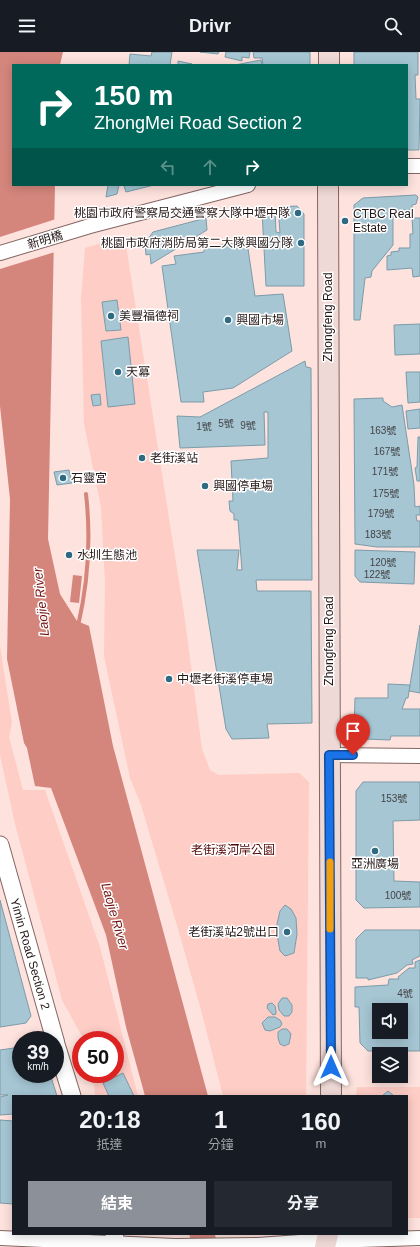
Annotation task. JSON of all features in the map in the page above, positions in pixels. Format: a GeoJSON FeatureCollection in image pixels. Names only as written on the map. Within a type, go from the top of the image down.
{"type":"FeatureCollection","features":[{"type":"Feature","properties":{"kind":"main road"},"geometry":{"type":"LineString","coordinates":[[329,52],[329,64]]}},
{"type":"Feature","properties":{"kind":"main road","name":"Zhongfeng Road"},"geometry":{"type":"LineString","coordinates":[[328,186],[331,1095]]}},
{"type":"Feature","properties":{"kind":"street"},"geometry":{"type":"LineString","coordinates":[[408,166],[420,166]]}},
{"type":"Feature","properties":{"kind":"street","name":"新明橋"},"geometry":{"type":"LineString","coordinates":[[0,254],[90,226],[244,186]]}},
{"type":"Feature","properties":{"kind":"street"},"geometry":{"type":"LineString","coordinates":[[329,755],[420,756]]}},
{"type":"Feature","properties":{"kind":"street","name":"Yimin Road Section 2"},"geometry":{"type":"LineString","coordinates":[[0,845],[52,1031]]}},
{"type":"Feature","properties":{"kind":"street","name":"Yimin Road Section 2"},"geometry":{"type":"LineString","coordinates":[[64,1070],[72,1095]]}},
{"type":"Feature","properties":{"kind":"street"},"geometry":{"type":"LineString","coordinates":[[0,1238],[116,1242],[175,1246],[258,1245],[420,1238]]}},
{"type":"Feature","properties":{"kind":"green space","name":"老街溪河岸公園"},"geometry":{"type":"Polygon","coordinates":[[[119,238],[125,239],[184,613],[202,749],[210,770],[218,775],[299,773],[309,782],[306,1095],[223,1095],[178,929],[141,805],[130,778],[104,656],[105,582],[101,507],[84,424],[81,299],[85,248],[119,238]]]}},
{"type":"Feature","properties":{"kind":"green space"},"geometry":{"type":"Polygon","coordinates":[[[0,646],[12,723],[9,737],[23,790],[45,790],[100,947],[121,1031],[79,1031],[62,1000],[15,824],[0,755],[0,646]]]}},
{"type":"Feature","properties":{"kind":"green space"},"geometry":{"type":"Polygon","coordinates":[[[124,1041],[138,1095],[95,1095],[94,1083],[124,1083],[124,1041]]]}},
{"type":"Feature","properties":{"kind":"green space"},"geometry":{"type":"Polygon","coordinates":[[[357,1087],[420,1087],[420,1218],[408,1218],[408,1095],[356,1095],[357,1087]]]}},
{"type":"Feature","properties":{"kind":"water"},"geometry":{"type":"Polygon","coordinates":[[[0,52],[63,52],[60,64],[12,64],[12,186],[55,186],[48,539],[60,594],[77,621],[89,626],[113,746],[208,1095],[145,1095],[126,1027],[106,935],[51,788],[35,786],[27,748],[24,743],[7,659],[10,499],[0,406],[0,52]]]}},
{"type":"Feature","properties":{"kind":"water"},"geometry":{"type":"Polygon","coordinates":[[[73,575],[82,576],[79,603],[70,602],[73,575]]]}},
{"type":"Feature","properties":{"kind":"pier"},"geometry":{"type":"Polygon","coordinates":[[[56,219],[55,252],[0,269],[0,237],[56,219]]]}},
{"type":"Feature","properties":{"kind":"building"},"geometry":{"type":"Polygon","coordinates":[[[152,52],[172,52],[170,64],[129,64],[130,54],[151,56],[152,52]]]}},
{"type":"Feature","properties":{"kind":"building"},"geometry":{"type":"Polygon","coordinates":[[[200,52],[219,52],[218,54],[200,52]]]}},
{"type":"Feature","properties":{"kind":"building"},"geometry":{"type":"Polygon","coordinates":[[[226,52],[250,52],[249,58],[242,57],[242,61],[225,57],[226,52]]]}},
{"type":"Feature","properties":{"kind":"building"},"geometry":{"type":"Polygon","coordinates":[[[253,52],[310,52],[310,64],[263,64],[262,58],[254,58],[253,52]]]}},
{"type":"Feature","properties":{"kind":"building"},"geometry":{"type":"Polygon","coordinates":[[[354,52],[418,52],[418,75],[415,75],[416,99],[420,99],[419,150],[408,150],[408,64],[354,64],[354,52]]]}},
{"type":"Feature","properties":{"kind":"building"},"geometry":{"type":"Polygon","coordinates":[[[261,60],[262,64],[240,64],[261,60]]]}},
{"type":"Feature","properties":{"kind":"building"},"geometry":{"type":"Polygon","coordinates":[[[178,61],[192,64],[178,64],[178,61]]]}},
{"type":"Feature","properties":{"kind":"building"},"geometry":{"type":"Polygon","coordinates":[[[108,186],[119,186],[117,194],[106,197],[108,186]]]}},
{"type":"Feature","properties":{"kind":"building"},"geometry":{"type":"Polygon","coordinates":[[[124,186],[150,186],[126,192],[124,186]]]}},
{"type":"Feature","properties":{"kind":"building"},"geometry":{"type":"Polygon","coordinates":[[[416,195],[418,197],[416,204],[412,205],[412,209],[393,212],[393,245],[372,271],[371,277],[365,278],[360,320],[354,320],[354,205],[363,198],[416,195]]]}},
{"type":"Feature","properties":{"kind":"building"},"geometry":{"type":"Polygon","coordinates":[[[297,206],[304,214],[304,286],[266,286],[262,211],[275,211],[276,232],[280,233],[278,207],[297,206]]]}},
{"type":"Feature","properties":{"kind":"building"},"geometry":{"type":"Polygon","coordinates":[[[206,218],[207,230],[151,264],[150,254],[146,255],[145,243],[153,232],[206,218]]]}},
{"type":"Feature","properties":{"kind":"building"},"geometry":{"type":"Polygon","coordinates":[[[412,218],[420,218],[420,276],[413,277],[412,268],[387,270],[387,256],[391,255],[391,252],[399,251],[399,248],[410,248],[410,234],[413,234],[412,218]]]}},
{"type":"Feature","properties":{"kind":"building","name":"興國市場"},"geometry":{"type":"Polygon","coordinates":[[[247,242],[255,296],[283,294],[292,351],[233,388],[203,392],[204,402],[181,402],[162,266],[176,264],[174,256],[204,252],[204,247],[247,242]]]}},
{"type":"Feature","properties":{"kind":"building","name":"美豐福德祠"},"geometry":{"type":"Polygon","coordinates":[[[117,300],[121,330],[106,331],[102,302],[117,300]]]}},
{"type":"Feature","properties":{"kind":"building"},"geometry":{"type":"Polygon","coordinates":[[[420,324],[420,354],[395,355],[394,325],[420,324]]]}},
{"type":"Feature","properties":{"kind":"building","name":"天冪"},"geometry":{"type":"Polygon","coordinates":[[[128,337],[135,404],[108,407],[101,341],[128,337]]]}},
{"type":"Feature","properties":{"kind":"building"},"geometry":{"type":"Polygon","coordinates":[[[305,361],[306,367],[311,368],[312,580],[256,580],[257,591],[311,591],[312,723],[267,724],[269,738],[232,739],[226,729],[197,550],[239,550],[237,570],[242,570],[238,520],[234,520],[234,514],[230,511],[229,501],[233,501],[231,461],[268,458],[268,412],[264,412],[265,445],[180,448],[177,416],[200,417],[305,361]]]}},
{"type":"Feature","properties":{"kind":"building"},"geometry":{"type":"Polygon","coordinates":[[[406,372],[420,372],[420,402],[408,403],[406,372]]]}},
{"type":"Feature","properties":{"kind":"building"},"geometry":{"type":"Polygon","coordinates":[[[100,394],[101,405],[93,406],[91,395],[100,394]]]}},
{"type":"Feature","properties":{"kind":"building"},"geometry":{"type":"Polygon","coordinates":[[[383,398],[383,401],[392,407],[402,405],[414,485],[415,507],[420,506],[420,515],[416,515],[417,521],[420,521],[420,547],[377,547],[355,544],[354,399],[383,398]]]}},
{"type":"Feature","properties":{"kind":"building"},"geometry":{"type":"Polygon","coordinates":[[[420,409],[420,428],[408,429],[406,411],[420,409]]]}},
{"type":"Feature","properties":{"kind":"building"},"geometry":{"type":"Polygon","coordinates":[[[418,437],[420,437],[420,481],[417,481],[415,468],[417,467],[418,437]]]}},
{"type":"Feature","properties":{"kind":"building","name":"石靈宮"},"geometry":{"type":"Polygon","coordinates":[[[69,470],[72,483],[57,485],[54,472],[69,470]]]}},
{"type":"Feature","properties":{"kind":"building"},"geometry":{"type":"Polygon","coordinates":[[[355,550],[415,552],[414,584],[360,582],[355,576],[355,550]]]}},
{"type":"Feature","properties":{"kind":"building"},"geometry":{"type":"Polygon","coordinates":[[[420,625],[420,693],[409,691],[420,625]]]}},
{"type":"Feature","properties":{"kind":"building"},"geometry":{"type":"Polygon","coordinates":[[[388,684],[410,685],[408,698],[406,698],[402,709],[420,709],[420,736],[391,736],[390,740],[365,739],[354,731],[355,698],[388,698],[388,684]]]}},
{"type":"Feature","properties":{"kind":"building","name":"亞洲廣場"},"geometry":{"type":"Polygon","coordinates":[[[363,782],[420,782],[420,820],[393,821],[394,881],[420,882],[420,907],[364,908],[356,900],[356,791],[363,782]]]}},
{"type":"Feature","properties":{"kind":"building"},"geometry":{"type":"Polygon","coordinates":[[[0,900],[31,1016],[26,1023],[0,1027],[0,900]]]}},
{"type":"Feature","properties":{"kind":"building","name":"老街溪站2號出口"},"geometry":{"type":"Polygon","coordinates":[[[285,905],[291,909],[296,918],[297,934],[294,953],[285,956],[280,951],[276,929],[280,911],[285,905]]]}},
{"type":"Feature","properties":{"kind":"building"},"geometry":{"type":"Polygon","coordinates":[[[365,930],[420,930],[420,956],[412,960],[413,964],[407,965],[397,973],[368,980],[368,978],[356,978],[356,939],[365,930]]]}},
{"type":"Feature","properties":{"kind":"building"},"geometry":{"type":"Polygon","coordinates":[[[420,960],[420,1051],[408,1051],[408,1047],[372,1047],[372,1051],[368,1051],[360,1043],[359,1007],[355,1007],[355,987],[388,985],[389,979],[399,979],[398,977],[409,968],[415,968],[415,962],[420,960]]]}},
{"type":"Feature","properties":{"kind":"building"},"geometry":{"type":"Polygon","coordinates":[[[282,998],[287,998],[292,1005],[292,1012],[289,1016],[284,1016],[279,1010],[278,1004],[282,998]]]}},
{"type":"Feature","properties":{"kind":"building"},"geometry":{"type":"Polygon","coordinates":[[[272,1003],[275,1006],[276,1011],[276,1014],[273,1015],[267,1008],[268,1004],[272,1003]]]}},
{"type":"Feature","properties":{"kind":"building"},"geometry":{"type":"Polygon","coordinates":[[[268,1017],[275,1017],[280,1020],[282,1024],[280,1027],[270,1031],[265,1030],[262,1023],[268,1017]]]}},
{"type":"Feature","properties":{"kind":"building"},"geometry":{"type":"Polygon","coordinates":[[[282,1029],[287,1029],[291,1034],[289,1044],[284,1046],[280,1044],[278,1038],[278,1032],[282,1029]]]}},
{"type":"Feature","properties":{"kind":"building"},"geometry":{"type":"Polygon","coordinates":[[[12,1048],[12,1083],[53,1083],[57,1095],[12,1095],[12,1114],[0,1115],[0,1097],[8,1095],[0,1095],[0,1050],[12,1048]]]}},
{"type":"Feature","properties":{"kind":"building"},"geometry":{"type":"Polygon","coordinates":[[[124,1075],[134,1095],[109,1095],[103,1083],[124,1083],[124,1075]]]}},
{"type":"Feature","properties":{"kind":"building"},"geometry":{"type":"Polygon","coordinates":[[[388,1091],[393,1095],[383,1095],[388,1091]]]}},
{"type":"Feature","properties":{"kind":"building"},"geometry":{"type":"Polygon","coordinates":[[[0,1120],[12,1121],[12,1204],[0,1203],[0,1120]]]}},
{"type":"Feature","properties":{"kind":"waterway"},"geometry":{"type":"LineString","coordinates":[[78,626],[88,560],[88,511],[86,494]]}},
{"type":"Feature","properties":{"kind":"waterway","name":"Laojie River"},"geometry":{"type":"LineString","coordinates":[[202,1235],[205,1247]]}},
{"type":"Feature","properties":{"kind":"slow traffic"},"geometry":{"type":"LineString","coordinates":[[330,862],[330,929]]}},
{"type":"Feature","properties":{"kind":"place","name":"桃園市政府警察局交通警察大隊中壢中隊"},"geometry":{"type":"Point","coordinates":[298,213]}},
{"type":"Feature","properties":{"kind":"place","name":"CTBC Real Estate"},"geometry":{"type":"Point","coordinates":[345,221]}},
{"type":"Feature","properties":{"kind":"place","name":"桃園市政府消防局第二大隊興國分隊"},"geometry":{"type":"Point","coordinates":[301,243]}},
{"type":"Feature","properties":{"kind":"place","name":"美豐福德祠"},"geometry":{"type":"Point","coordinates":[111,316]}},
{"type":"Feature","properties":{"kind":"place","name":"興國市場"},"geometry":{"type":"Point","coordinates":[228,320]}},
{"type":"Feature","properties":{"kind":"place","name":"天冪"},"geometry":{"type":"Point","coordinates":[118,372]}},
{"type":"Feature","properties":{"kind":"place","name":"老街溪站"},"geometry":{"type":"Point","coordinates":[142,458]}},
{"type":"Feature","properties":{"kind":"place","name":"石靈宮"},"geometry":{"type":"Point","coordinates":[63,478]}},
{"type":"Feature","properties":{"kind":"place","name":"興國停車場"},"geometry":{"type":"Point","coordinates":[205,486]}},
{"type":"Feature","properties":{"kind":"place","name":"水圳生態池"},"geometry":{"type":"Point","coordinates":[69,555]}},
{"type":"Feature","properties":{"kind":"place","name":"中壢老街溪停車場"},"geometry":{"type":"Point","coordinates":[169,679]}},
{"type":"Feature","properties":{"kind":"place","name":"亞洲廣場"},"geometry":{"type":"Point","coordinates":[375,851]}},
{"type":"Feature","properties":{"kind":"place","name":"老街溪站2號出口"},"geometry":{"type":"Point","coordinates":[287,932]}},
{"type":"Feature","properties":{"kind":"route"},"geometry":{"type":"LineString","coordinates":[[331,1067],[329,755],[353,755]]}}]}
